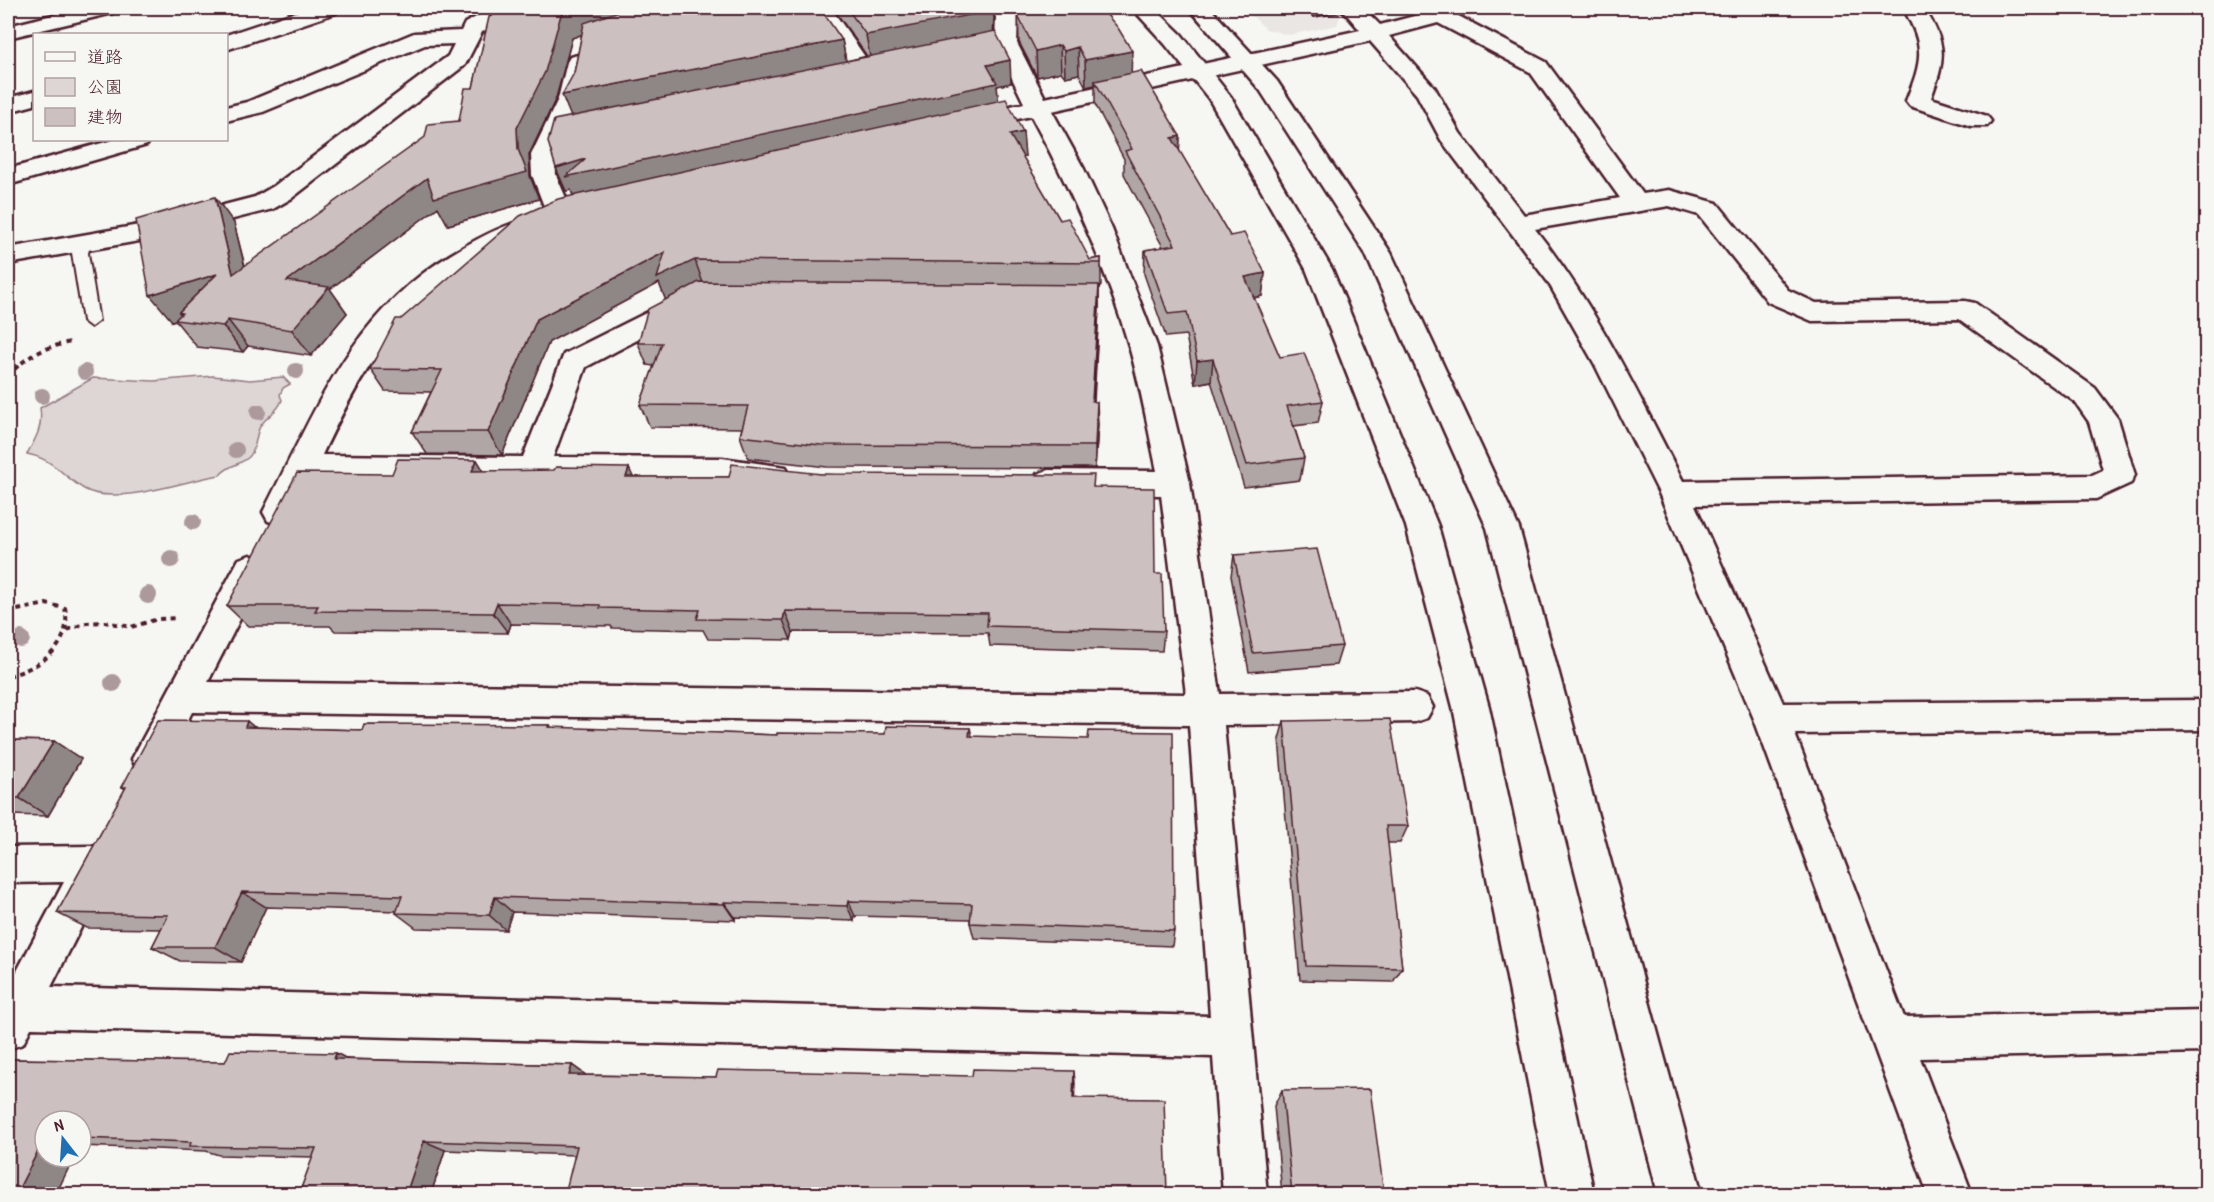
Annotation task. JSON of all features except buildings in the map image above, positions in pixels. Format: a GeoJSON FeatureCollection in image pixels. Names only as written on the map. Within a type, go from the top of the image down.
{"type":"FeatureCollection","features":[{"type":"Feature","properties":{"kind":"street"},"geometry":{"type":"LineString","coordinates":[[8,32],[105,8]]}},
{"type":"Feature","properties":{"kind":"street"},"geometry":{"type":"LineString","coordinates":[[228,42],[328,8]]}},
{"type":"Feature","properties":{"kind":"street"},"geometry":{"type":"LineString","coordinates":[[8,255],[162,229],[264,203],[283,192],[449,67],[461,54],[473,28],[508,8]]}},
{"type":"Feature","properties":{"kind":"street"},"geometry":{"type":"LineString","coordinates":[[821,8],[875,69],[841,76]]}},
{"type":"Feature","properties":{"kind":"street"},"geometry":{"type":"LineString","coordinates":[[999,8],[1008,16],[994,44],[1038,107],[1077,179],[1113,297],[1143,346],[1175,483],[1205,710],[1245,1194]]}},
{"type":"Feature","properties":{"kind":"street"},"geometry":{"type":"LineString","coordinates":[[1142,8],[1200,71],[1219,97],[1319,269],[1422,526],[1471,707],[1572,1194]]}},
{"type":"Feature","properties":{"kind":"street"},"geometry":{"type":"LineString","coordinates":[[1199,8],[1269,86],[1378,253],[1503,528],[1680,1194]]}},
{"type":"Feature","properties":{"kind":"street"},"geometry":{"type":"LineString","coordinates":[[1351,8],[1376,33],[1427,93],[1449,135],[1559,278],[1608,363],[1674,493],[1772,719],[1950,1194]]}},
{"type":"Feature","properties":{"kind":"street"},"geometry":{"type":"LineString","coordinates":[[1914,8],[1929,31],[1935,58],[1918,102],[1979,121]]}},
{"type":"Feature","properties":{"kind":"street"},"geometry":{"type":"LineString","coordinates":[[946,127],[1376,33],[1441,16],[1538,67],[1637,204]]}},
{"type":"Feature","properties":{"kind":"street"},"geometry":{"type":"LineString","coordinates":[[228,113],[279,98],[422,38],[467,37]]}},
{"type":"Feature","properties":{"kind":"street"},"geometry":{"type":"LineString","coordinates":[[560,214],[544,175],[543,155],[555,135],[570,99],[582,44],[593,40]]}},
{"type":"Feature","properties":{"kind":"street"},"geometry":{"type":"LineString","coordinates":[[8,105],[33,98]]}},
{"type":"Feature","properties":{"kind":"street"},"geometry":{"type":"LineString","coordinates":[[555,135],[578,131]]}},
{"type":"Feature","properties":{"kind":"street"},"geometry":{"type":"LineString","coordinates":[[8,177],[134,141]]}},
{"type":"Feature","properties":{"kind":"street"},"geometry":{"type":"LineString","coordinates":[[1517,224],[1670,198],[1708,209],[1778,296],[1812,312],[1965,310],[2085,395],[2103,418],[2121,474],[2096,487],[1674,493]]}},
{"type":"Feature","properties":{"kind":"street"},"geometry":{"type":"LineString","coordinates":[[139,780],[184,697],[344,384],[360,356],[385,323],[408,299],[432,280],[493,243],[560,214],[588,207]]}},
{"type":"Feature","properties":{"kind":"street"},"geometry":{"type":"LineString","coordinates":[[534,468],[574,361],[703,294]]}},
{"type":"Feature","properties":{"kind":"street"},"geometry":{"type":"LineString","coordinates":[[303,466],[722,470],[804,478]]}},
{"type":"Feature","properties":{"kind":"street"},"geometry":{"type":"LineString","coordinates":[[1019,482],[1175,483]]}},
{"type":"Feature","properties":{"kind":"street"},"geometry":{"type":"LineString","coordinates":[[184,697],[1205,710],[1415,707]]}},
{"type":"Feature","properties":{"kind":"street"},"geometry":{"type":"LineString","coordinates":[[1772,719],[2206,715]]}},
{"type":"Feature","properties":{"kind":"street"},"geometry":{"type":"LineString","coordinates":[[8,865],[100,853],[13,1018],[1233,1037]]}},
{"type":"Feature","properties":{"kind":"street"},"geometry":{"type":"LineString","coordinates":[[1892,1038],[2206,1032]]}},
{"type":"Feature","properties":{"kind":"lane"},"geometry":{"type":"LineString","coordinates":[[1310,8],[1314,12],[1336,8]]}},
{"type":"Feature","properties":{"kind":"lane"},"geometry":{"type":"LineString","coordinates":[[83,242],[80,253],[91,321]]}},
{"type":"Feature","properties":{"kind":"path"},"geometry":{"type":"LineString","coordinates":[[8,376],[16,365],[38,351],[81,341],[91,321]]}},
{"type":"Feature","properties":{"kind":"path"},"geometry":{"type":"LineString","coordinates":[[8,612],[46,604],[60,605],[65,608],[68,615],[67,630],[61,643],[47,658],[37,666],[8,676]]}},
{"type":"Feature","properties":{"kind":"path"},"geometry":{"type":"LineString","coordinates":[[67,630],[87,623],[105,621],[131,627],[158,619],[180,618]]}},
{"type":"Feature","properties":{"kind":"shaded area"},"geometry":{"type":"Polygon","coordinates":[[[1244,8],[1334,8],[1341,14],[1337,25],[1289,35],[1266,29],[1244,8]]]}},
{"type":"Feature","properties":{"kind":"green space"},"geometry":{"type":"Polygon","coordinates":[[[213,376],[250,380],[283,377],[290,384],[283,388],[280,395],[282,400],[278,408],[259,429],[255,446],[249,457],[220,475],[132,494],[97,494],[84,489],[44,459],[27,454],[40,427],[40,408],[93,378],[154,381],[213,376]]]}}]}
